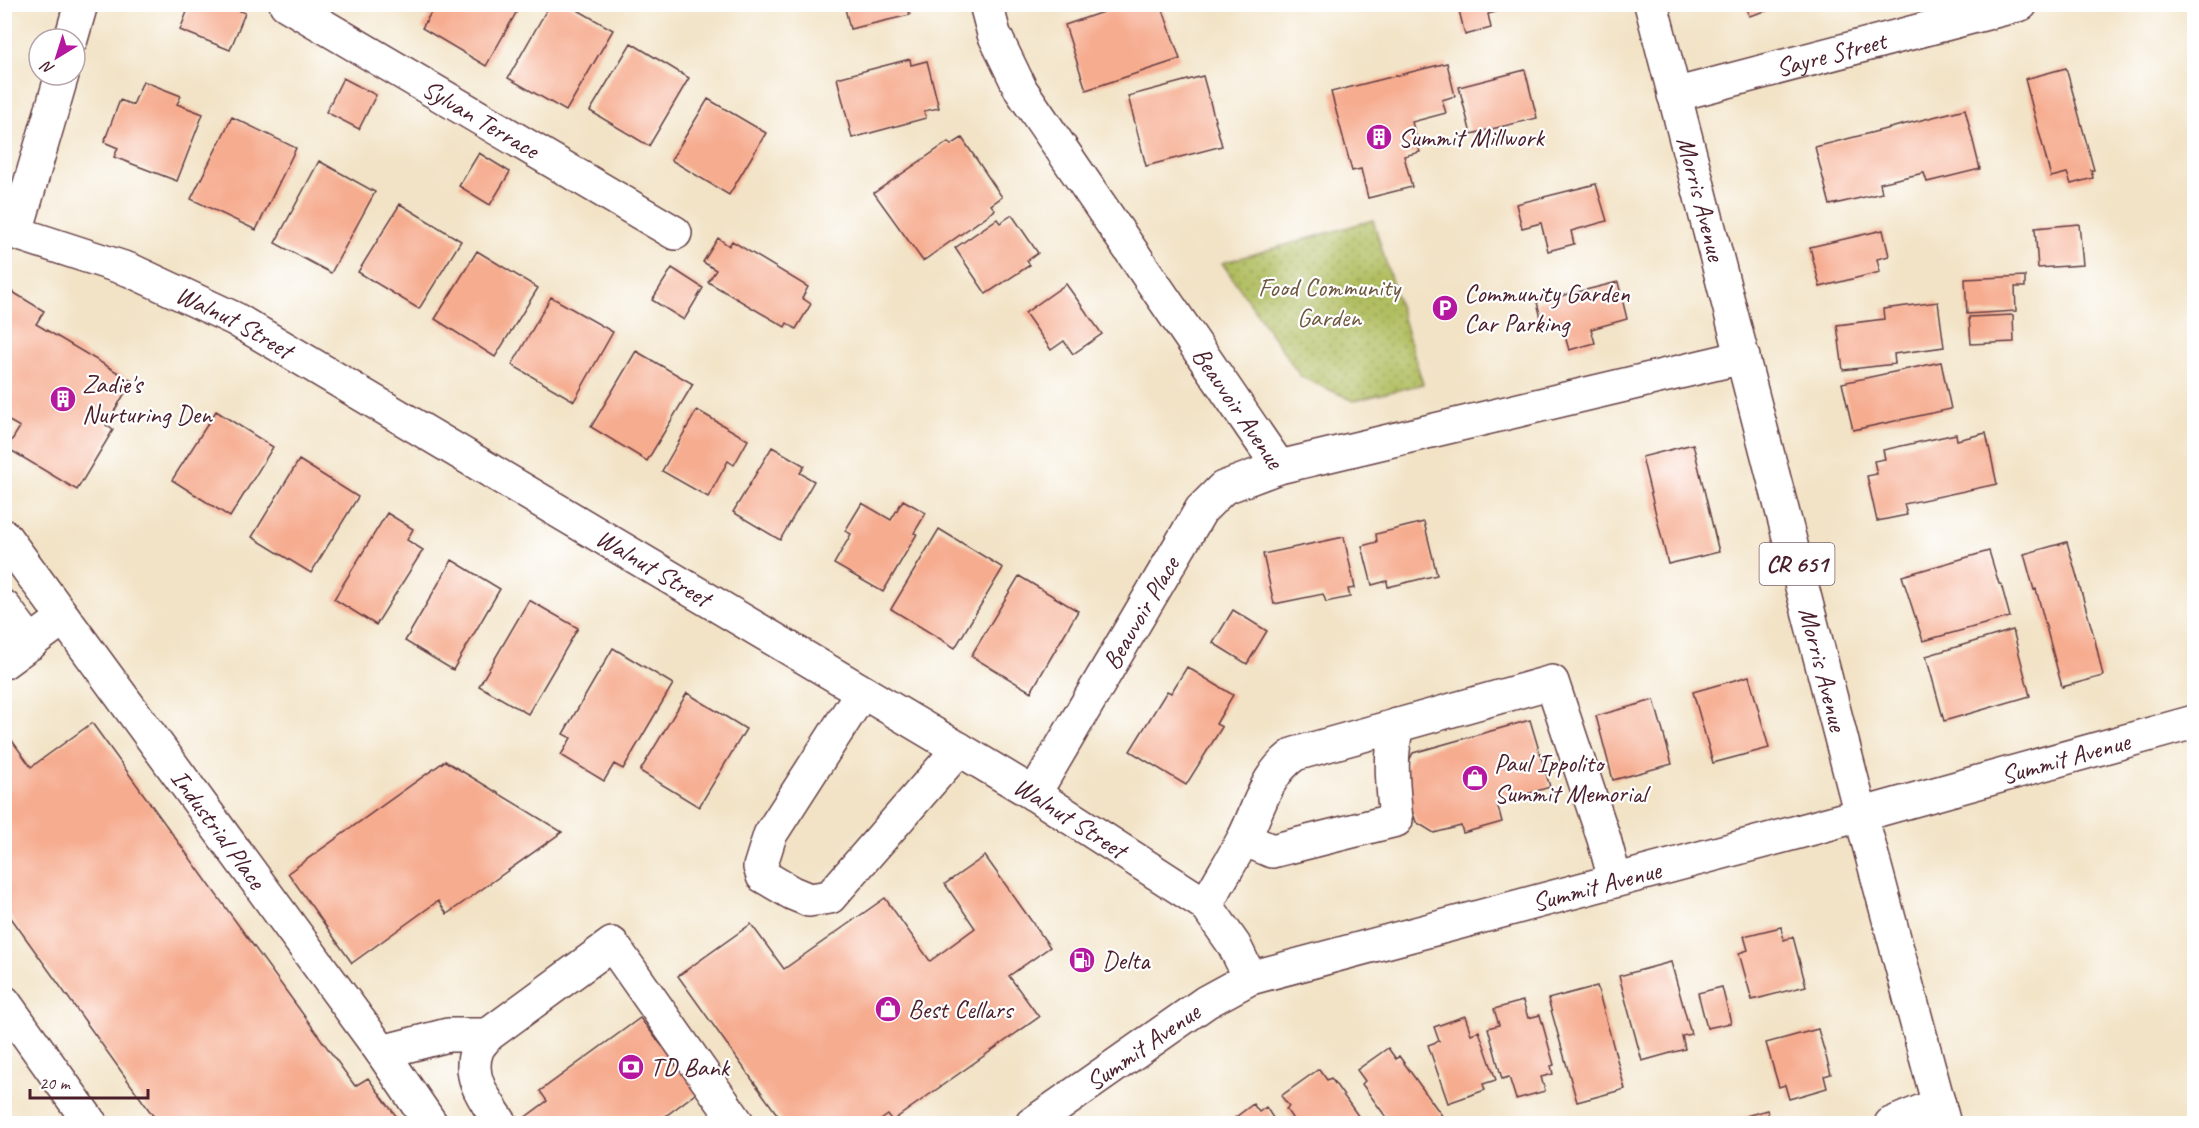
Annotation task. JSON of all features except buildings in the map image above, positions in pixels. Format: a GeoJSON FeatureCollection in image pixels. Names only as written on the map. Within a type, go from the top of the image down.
{"type":"FeatureCollection","features":[{"type":"Feature","properties":{"kind":"street"},"geometry":{"type":"LineString","coordinates":[[74,27],[81,4]]}},
{"type":"Feature","properties":{"kind":"street","name":"Sylvan Terrace"},"geometry":{"type":"LineString","coordinates":[[286,4],[675,233]]}},
{"type":"Feature","properties":{"kind":"street","name":"Beauvoir Avenue"},"geometry":{"type":"LineString","coordinates":[[986,4],[994,34],[1021,90],[1279,467],[1743,357]]}},
{"type":"Feature","properties":{"kind":"street","name":"Morris Avenue"},"geometry":{"type":"LineString","coordinates":[[1651,4],[1861,815],[1941,1114]]}},
{"type":"Feature","properties":{"kind":"street","name":"Sayre Street"},"geometry":{"type":"LineString","coordinates":[[1674,94],[2020,4]]}},
{"type":"Feature","properties":{"kind":"street"},"geometry":{"type":"LineString","coordinates":[[10,231],[58,87]]}},
{"type":"Feature","properties":{"kind":"street","name":"Walnut Street"},"geometry":{"type":"LineString","coordinates":[[10,231],[130,270],[235,319],[1034,794],[1206,905],[1234,945],[1250,978]]}},
{"type":"Feature","properties":{"kind":"street","name":"Beauvoir Place"},"geometry":{"type":"LineString","coordinates":[[1034,794],[1201,510],[1222,488],[1279,467]]}},
{"type":"Feature","properties":{"kind":"street","name":"Industrial Place"},"geometry":{"type":"LineString","coordinates":[[4,536],[382,1052],[431,1124]]}},
{"type":"Feature","properties":{"kind":"street"},"geometry":{"type":"LineString","coordinates":[[4,607],[30,643]]}},
{"type":"Feature","properties":{"kind":"street"},"geometry":{"type":"LineString","coordinates":[[4,662],[64,618]]}},
{"type":"Feature","properties":{"kind":"street"},"geometry":{"type":"LineString","coordinates":[[1206,905],[1244,839],[1272,776],[1283,762],[1295,754],[1552,682],[1604,839],[1615,880]]}},
{"type":"Feature","properties":{"kind":"street"},"geometry":{"type":"LineString","coordinates":[[862,692],[770,835],[760,867],[763,876],[809,900],[830,897],[959,749]]}},
{"type":"Feature","properties":{"kind":"street","name":"Summit Avenue"},"geometry":{"type":"LineString","coordinates":[[1032,1124],[1188,1014],[1250,978],[1861,815],[2194,722]]}},
{"type":"Feature","properties":{"kind":"street"},"geometry":{"type":"LineString","coordinates":[[1244,839],[1272,851],[1396,820],[1391,770],[1397,725]]}},
{"type":"Feature","properties":{"kind":"street"},"geometry":{"type":"LineString","coordinates":[[501,1124],[477,1086],[474,1068],[477,1049],[488,1035],[612,944],[738,1124]]}},
{"type":"Feature","properties":{"kind":"street"},"geometry":{"type":"LineString","coordinates":[[4,1002],[91,1124]]}},
{"type":"Feature","properties":{"kind":"street"},"geometry":{"type":"LineString","coordinates":[[382,1052],[448,1035],[488,1035]]}},
{"type":"Feature","properties":{"kind":"street"},"geometry":{"type":"LineString","coordinates":[[1892,1124],[1941,1114]]}},
{"type":"Feature","properties":{"kind":"green space","name":"Food Community Garden"},"geometry":{"type":"Polygon","coordinates":[[[1373,220],[1423,384],[1354,401],[1301,377],[1222,263],[1373,220]]]}},
{"type":"Feature","properties":{"kind":"place","name":"Summit Millwork"},"geometry":{"type":"Point","coordinates":[1379,137]}},
{"type":"Feature","properties":{"kind":"place","name":"Community Garden Car Parking"},"geometry":{"type":"Point","coordinates":[1445,308]}},
{"type":"Feature","properties":{"kind":"place","name":"Zadie's Nurturing Den"},"geometry":{"type":"Point","coordinates":[63,399]}},
{"type":"Feature","properties":{"kind":"place","name":"Paul Ippolito Summit Memorial"},"geometry":{"type":"Point","coordinates":[1475,778]}},
{"type":"Feature","properties":{"kind":"place","name":"Delta"},"geometry":{"type":"Point","coordinates":[1082,960]}},
{"type":"Feature","properties":{"kind":"place","name":"Best Cellars"},"geometry":{"type":"Point","coordinates":[888,1009]}},
{"type":"Feature","properties":{"kind":"place","name":"TD Bank"},"geometry":{"type":"Point","coordinates":[631,1067]}}]}
